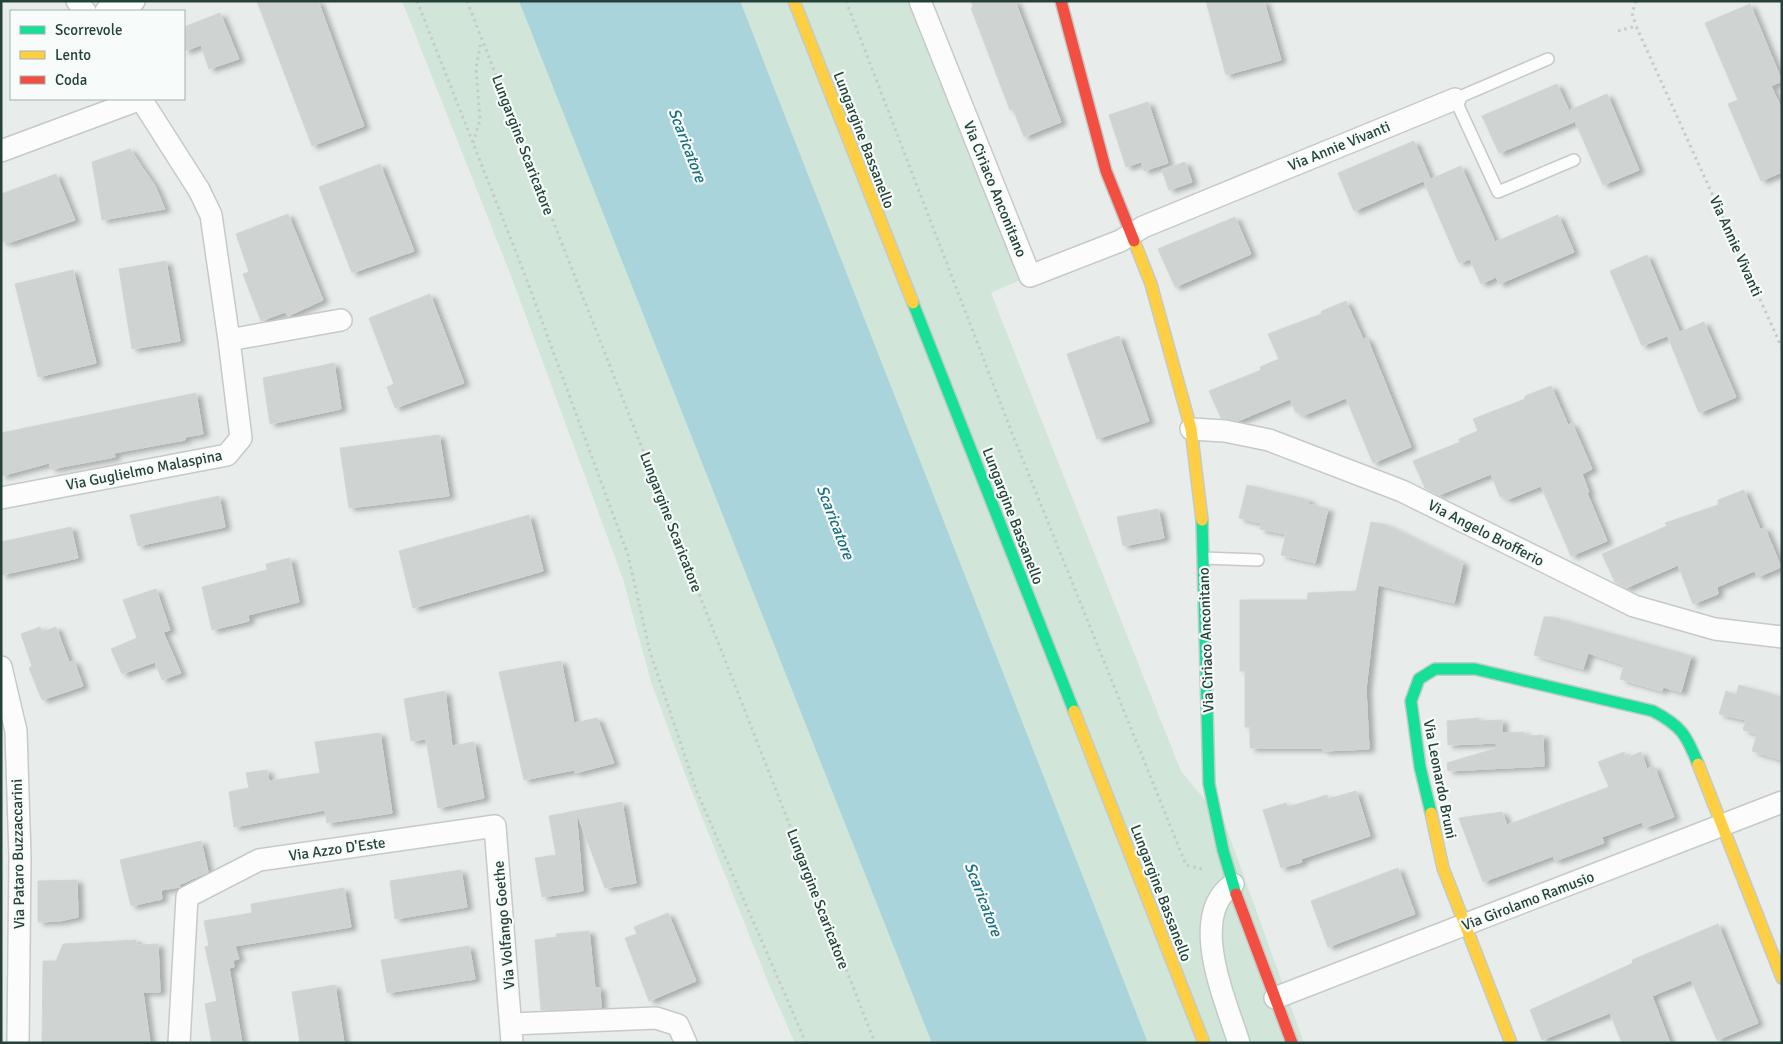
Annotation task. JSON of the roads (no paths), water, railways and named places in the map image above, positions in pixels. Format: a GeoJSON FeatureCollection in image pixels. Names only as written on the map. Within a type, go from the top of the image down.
{"type":"FeatureCollection","features":[{"type":"Feature","properties":{"kind":"street"},"geometry":{"type":"LineString","coordinates":[[109,10],[134,1]]}},
{"type":"Feature","properties":{"kind":"street","name":"Lungargine Bassanello"},"geometry":{"type":"LineString","coordinates":[[794,1],[1204,1043]]}},
{"type":"Feature","properties":{"kind":"street","name":"Via Ciriaco Anconitano"},"geometry":{"type":"LineString","coordinates":[[920,1],[1030,276],[1120,241],[1131,234]]}},
{"type":"Feature","properties":{"kind":"street","name":"Via Ciriaco Anconitano"},"geometry":{"type":"LineString","coordinates":[[1061,1],[1106,171],[1151,284],[1191,429],[1203,558],[1209,784],[1216,827],[1233,884],[1292,1043]]}},
{"type":"Feature","properties":{"kind":"street","name":"Via Annie Vivanti"},"geometry":{"type":"LineString","coordinates":[[1131,234],[1143,227],[1456,99]]}},
{"type":"Feature","properties":{"kind":"street"},"geometry":{"type":"LineString","coordinates":[[1,151],[138,100]]}},
{"type":"Feature","properties":{"kind":"street","name":"Via Guglielmo Malaspina"},"geometry":{"type":"LineString","coordinates":[[1,498],[227,455],[241,438],[211,215],[199,190],[142,100]]}},
{"type":"Feature","properties":{"kind":"street"},"geometry":{"type":"LineString","coordinates":[[229,340],[341,320]]}},
{"type":"Feature","properties":{"kind":"street","name":"Via Angelo Brofferio"},"geometry":{"type":"LineString","coordinates":[[1191,429],[1225,431],[1269,440],[1402,491],[1634,606],[1715,629],[1782,637]]}},
{"type":"Feature","properties":{"kind":"street","name":"Via Pataro Buzzaccarini"},"geometry":{"type":"LineString","coordinates":[[1,667],[16,731],[11,859],[12,1038]]}},
{"type":"Feature","properties":{"kind":"street","name":"Via Leonardo Bruni"},"geometry":{"type":"LineString","coordinates":[[1511,1043],[1443,868],[1420,767],[1412,701],[1419,679],[1435,669],[1475,669],[1653,711],[1675,723],[1689,742],[1782,978]]}},
{"type":"Feature","properties":{"kind":"street","name":"Via Girolamo Ramusio"},"geometry":{"type":"LineString","coordinates":[[1275,998],[1782,802]]}},
{"type":"Feature","properties":{"kind":"street","name":"Via Azzo D'Este"},"geometry":{"type":"LineString","coordinates":[[179,1043],[187,897],[259,860],[495,826]]}},
{"type":"Feature","properties":{"kind":"street","name":"Via Volfango Goethe"},"geometry":{"type":"LineString","coordinates":[[495,826],[512,1033],[656,1018],[678,1025],[686,1043]]}},
{"type":"Feature","properties":{"kind":"street"},"geometry":{"type":"LineString","coordinates":[[1233,884],[1222,892],[1213,912],[1210,936],[1224,997],[1239,1043]]}},
{"type":"Feature","properties":{"kind":"lane","name":"Via Annie Vivanti"},"geometry":{"type":"LineString","coordinates":[[1456,99],[1548,59]]}},
{"type":"Feature","properties":{"kind":"lane"},"geometry":{"type":"LineString","coordinates":[[1456,99],[1498,192],[1574,160]]}},
{"type":"Feature","properties":{"kind":"lane"},"geometry":{"type":"LineString","coordinates":[[1203,558],[1258,560]]}},
{"type":"Feature","properties":{"kind":"water","name":"Scaricatore"},"geometry":{"type":"Polygon","coordinates":[[[519,1],[740,1],[1148,1043],[932,1043],[519,1]]]}}]}
